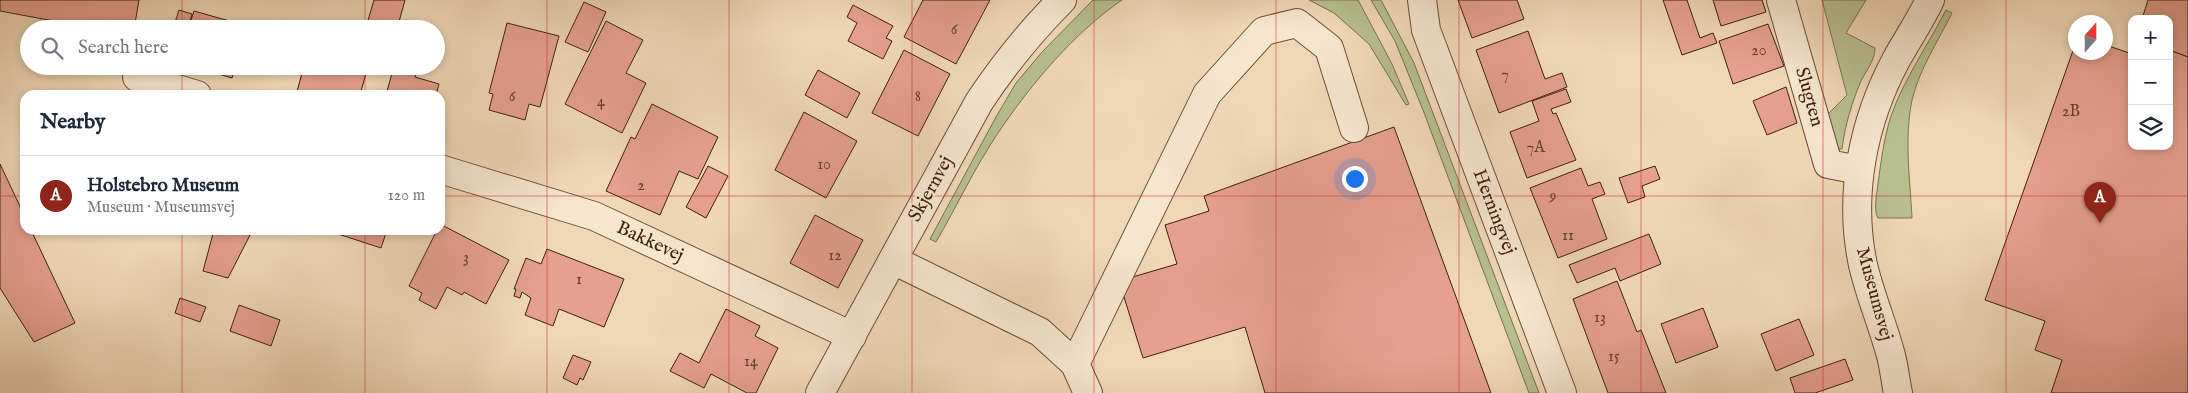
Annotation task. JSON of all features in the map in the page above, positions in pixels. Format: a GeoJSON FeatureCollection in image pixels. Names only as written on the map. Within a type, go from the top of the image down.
{"type":"FeatureCollection","features":[{"type":"Feature","properties":{"kind":"street","name":"Skjernvej"},"geometry":{"type":"LineString","coordinates":[[820,393],[990,86],[1029,33],[1062,0]]}},
{"type":"Feature","properties":{"kind":"street","name":"Herningvej"},"geometry":{"type":"LineString","coordinates":[[1402,0],[1426,30]]}},
{"type":"Feature","properties":{"kind":"street","name":"Herningvej"},"geometry":{"type":"LineString","coordinates":[[1422,0],[1426,30],[1562,393]]}},
{"type":"Feature","properties":{"kind":"street","name":"Slugten"},"geometry":{"type":"LineString","coordinates":[[1781,0],[1828,164],[1859,170]]}},
{"type":"Feature","properties":{"kind":"street","name":"Museumsvej"},"geometry":{"type":"LineString","coordinates":[[1898,393],[1890,353],[1863,264],[1857,221],[1859,170],[1864,139],[1878,98],[1896,60],[1930,0]]}},
{"type":"Feature","properties":{"kind":"street"},"geometry":{"type":"LineString","coordinates":[[1075,364],[1208,94],[1264,31],[1297,23],[1329,48],[1354,128]]}},
{"type":"Feature","properties":{"kind":"street"},"geometry":{"type":"LineString","coordinates":[[137,77],[180,90]]}},
{"type":"Feature","properties":{"kind":"street","name":"Bakkevej"},"geometry":{"type":"LineString","coordinates":[[445,171],[594,216],[852,336]]}},
{"type":"Feature","properties":{"kind":"street"},"geometry":{"type":"LineString","coordinates":[[892,260],[1040,332],[1075,364],[1088,393]]}},
{"type":"Feature","properties":{"kind":"green space"},"geometry":{"type":"Polygon","coordinates":[[[1093,0],[1122,0],[1087,28],[1039,78],[990,146],[936,242],[930,239],[1016,83],[1042,52],[1093,0]]]}},
{"type":"Feature","properties":{"kind":"green space"},"geometry":{"type":"Polygon","coordinates":[[[1309,0],[1358,0],[1392,64],[1409,104],[1406,105],[1369,44],[1334,13],[1309,0]]]}},
{"type":"Feature","properties":{"kind":"green space"},"geometry":{"type":"Polygon","coordinates":[[[1371,0],[1381,0],[1414,63],[1539,393],[1529,393],[1423,110],[1395,41],[1371,0]]]}},
{"type":"Feature","properties":{"kind":"green space"},"geometry":{"type":"Polygon","coordinates":[[[1822,0],[1866,0],[1846,33],[1875,48],[1872,61],[1861,81],[1852,105],[1842,149],[1836,149],[1827,115],[1847,95],[1822,0]]]}},
{"type":"Feature","properties":{"kind":"green space"},"geometry":{"type":"Polygon","coordinates":[[[1946,10],[1952,13],[1924,67],[1912,100],[1908,144],[1912,218],[1878,218],[1876,197],[1886,133],[1891,116],[1909,75],[1946,10]]]}},
{"type":"Feature","properties":{"kind":"building"},"geometry":{"type":"Polygon","coordinates":[[[0,0],[139,0],[136,20],[48,20],[0,11],[0,0]]]}},
{"type":"Feature","properties":{"kind":"building"},"geometry":{"type":"Polygon","coordinates":[[[374,0],[405,0],[399,20],[368,20],[374,0]]]}},
{"type":"Feature","properties":{"kind":"building"},"geometry":{"type":"Polygon","coordinates":[[[923,0],[990,0],[956,64],[904,37],[923,0]]]}},
{"type":"Feature","properties":{"kind":"building"},"geometry":{"type":"Polygon","coordinates":[[[1458,0],[1517,0],[1524,19],[1472,38],[1458,0]]]}},
{"type":"Feature","properties":{"kind":"building"},"geometry":{"type":"Polygon","coordinates":[[[1663,0],[1687,0],[1700,38],[1713,33],[1717,43],[1682,55],[1663,0]]]}},
{"type":"Feature","properties":{"kind":"building"},"geometry":{"type":"Polygon","coordinates":[[[1713,0],[1762,0],[1766,12],[1721,26],[1713,0]]]}},
{"type":"Feature","properties":{"kind":"building"},"geometry":{"type":"Polygon","coordinates":[[[2148,0],[2188,0],[2188,57],[2173,51],[2173,15],[2143,15],[2148,0]]]}},
{"type":"Feature","properties":{"kind":"building"},"geometry":{"type":"Polygon","coordinates":[[[584,2],[606,12],[588,52],[565,42],[584,2]]]}},
{"type":"Feature","properties":{"kind":"building"},"geometry":{"type":"Polygon","coordinates":[[[853,5],[893,26],[886,38],[892,41],[883,59],[848,41],[857,23],[847,17],[853,5]]]}},
{"type":"Feature","properties":{"kind":"building"},"geometry":{"type":"Polygon","coordinates":[[[179,10],[192,14],[190,20],[176,20],[179,10]]]}},
{"type":"Feature","properties":{"kind":"building"},"geometry":{"type":"Polygon","coordinates":[[[194,11],[226,20],[191,20],[194,11]]]}},
{"type":"Feature","properties":{"kind":"building"},"geometry":{"type":"Polygon","coordinates":[[[606,21],[643,40],[626,73],[646,83],[622,133],[565,104],[606,21]]]}},
{"type":"Feature","properties":{"kind":"building"},"geometry":{"type":"Polygon","coordinates":[[[507,23],[559,36],[540,107],[529,104],[525,120],[489,110],[493,94],[489,93],[507,23]]]}},
{"type":"Feature","properties":{"kind":"building"},"geometry":{"type":"Polygon","coordinates":[[[1768,24],[1784,66],[1733,84],[1719,41],[1768,24]]]}},
{"type":"Feature","properties":{"kind":"building"},"geometry":{"type":"Polygon","coordinates":[[[1528,31],[1545,79],[1562,73],[1567,87],[1499,113],[1476,50],[1528,31]]]}},
{"type":"Feature","properties":{"kind":"building"},"geometry":{"type":"Polygon","coordinates":[[[2113,47],[2128,53],[2128,150],[2173,150],[2173,51],[2188,57],[2188,393],[2051,393],[2062,360],[2035,350],[2045,321],[1985,300],[2070,60],[2113,60],[2113,47]]]}},
{"type":"Feature","properties":{"kind":"building"},"geometry":{"type":"Polygon","coordinates":[[[904,50],[950,74],[918,136],[872,113],[904,50]]]}},
{"type":"Feature","properties":{"kind":"building"},"geometry":{"type":"Polygon","coordinates":[[[818,70],[860,93],[847,118],[805,95],[818,70]]]}},
{"type":"Feature","properties":{"kind":"building"},"geometry":{"type":"Polygon","coordinates":[[[222,75],[233,75],[232,78],[222,75]]]}},
{"type":"Feature","properties":{"kind":"building"},"geometry":{"type":"Polygon","coordinates":[[[302,75],[366,75],[361,90],[297,90],[302,75]]]}},
{"type":"Feature","properties":{"kind":"building"},"geometry":{"type":"Polygon","coordinates":[[[392,75],[416,75],[415,77],[439,84],[437,90],[387,90],[392,75]]]}},
{"type":"Feature","properties":{"kind":"building"},"geometry":{"type":"Polygon","coordinates":[[[1786,87],[1797,123],[1767,135],[1753,101],[1786,87]]]}},
{"type":"Feature","properties":{"kind":"building"},"geometry":{"type":"Polygon","coordinates":[[[1566,89],[1571,102],[1551,109],[1553,114],[1556,113],[1576,160],[1527,178],[1510,132],[1539,121],[1532,101],[1566,89]]]}},
{"type":"Feature","properties":{"kind":"building"},"geometry":{"type":"Polygon","coordinates":[[[652,104],[718,137],[698,179],[679,171],[660,215],[606,191],[631,137],[635,139],[652,104]]]}},
{"type":"Feature","properties":{"kind":"building"},"geometry":{"type":"Polygon","coordinates":[[[804,112],[857,141],[826,198],[775,170],[804,112]]]}},
{"type":"Feature","properties":{"kind":"building"},"geometry":{"type":"Polygon","coordinates":[[[1394,127],[1491,393],[1265,393],[1245,327],[1143,358],[1119,281],[1177,264],[1165,225],[1209,211],[1204,196],[1394,127]]]}},
{"type":"Feature","properties":{"kind":"building"},"geometry":{"type":"Polygon","coordinates":[[[0,164],[20,206],[20,235],[33,235],[75,323],[34,342],[0,288],[0,164]]]}},
{"type":"Feature","properties":{"kind":"building"},"geometry":{"type":"Polygon","coordinates":[[[708,166],[728,176],[706,218],[686,207],[708,166]]]}},
{"type":"Feature","properties":{"kind":"building"},"geometry":{"type":"Polygon","coordinates":[[[1655,166],[1660,179],[1642,186],[1645,197],[1628,203],[1619,178],[1655,166]]]}},
{"type":"Feature","properties":{"kind":"building"},"geometry":{"type":"Polygon","coordinates":[[[1581,168],[1588,186],[1600,182],[1605,194],[1592,199],[1607,239],[1558,258],[1530,188],[1581,168]]]}},
{"type":"Feature","properties":{"kind":"building"},"geometry":{"type":"Polygon","coordinates":[[[815,215],[863,240],[838,288],[790,263],[815,215]]]}},
{"type":"Feature","properties":{"kind":"building"},"geometry":{"type":"Polygon","coordinates":[[[445,227],[509,260],[486,304],[464,292],[462,295],[447,287],[436,309],[419,300],[422,293],[409,286],[434,235],[445,235],[445,227]]]}},
{"type":"Feature","properties":{"kind":"building"},"geometry":{"type":"Polygon","coordinates":[[[1649,234],[1661,264],[1620,281],[1615,268],[1577,283],[1569,265],[1649,234]]]}},
{"type":"Feature","properties":{"kind":"building"},"geometry":{"type":"Polygon","coordinates":[[[213,235],[250,235],[228,278],[203,271],[213,235]]]}},
{"type":"Feature","properties":{"kind":"building"},"geometry":{"type":"Polygon","coordinates":[[[341,235],[385,235],[381,248],[341,235]]]}},
{"type":"Feature","properties":{"kind":"building"},"geometry":{"type":"Polygon","coordinates":[[[547,249],[624,279],[604,327],[559,309],[553,326],[525,315],[531,298],[522,292],[520,298],[514,296],[516,289],[514,289],[526,258],[541,264],[547,249]]]}},
{"type":"Feature","properties":{"kind":"building"},"geometry":{"type":"Polygon","coordinates":[[[1617,281],[1637,332],[1641,330],[1666,393],[1608,393],[1573,299],[1617,281]]]}},
{"type":"Feature","properties":{"kind":"building"},"geometry":{"type":"Polygon","coordinates":[[[180,298],[206,307],[200,322],[175,313],[180,298]]]}},
{"type":"Feature","properties":{"kind":"building"},"geometry":{"type":"Polygon","coordinates":[[[239,305],[280,320],[271,346],[230,331],[239,305]]]}},
{"type":"Feature","properties":{"kind":"building"},"geometry":{"type":"Polygon","coordinates":[[[1703,308],[1718,347],[1676,363],[1661,324],[1703,308]]]}},
{"type":"Feature","properties":{"kind":"building"},"geometry":{"type":"Polygon","coordinates":[[[726,309],[760,326],[755,336],[778,348],[756,393],[747,393],[711,374],[704,388],[670,371],[680,353],[699,363],[726,309]]]}},
{"type":"Feature","properties":{"kind":"building"},"geometry":{"type":"Polygon","coordinates":[[[1799,319],[1814,355],[1776,371],[1761,334],[1799,319]]]}},
{"type":"Feature","properties":{"kind":"building"},"geometry":{"type":"Polygon","coordinates":[[[573,355],[591,362],[583,380],[580,378],[577,385],[563,378],[573,355]]]}},
{"type":"Feature","properties":{"kind":"building"},"geometry":{"type":"Polygon","coordinates":[[[1845,359],[1853,380],[1815,393],[1795,393],[1790,378],[1845,359]]]}},
{"type":"Feature","properties":{"kind":"place","name":"Holstebro Museum"},"geometry":{"type":"Point","coordinates":[2100,223]}}]}
